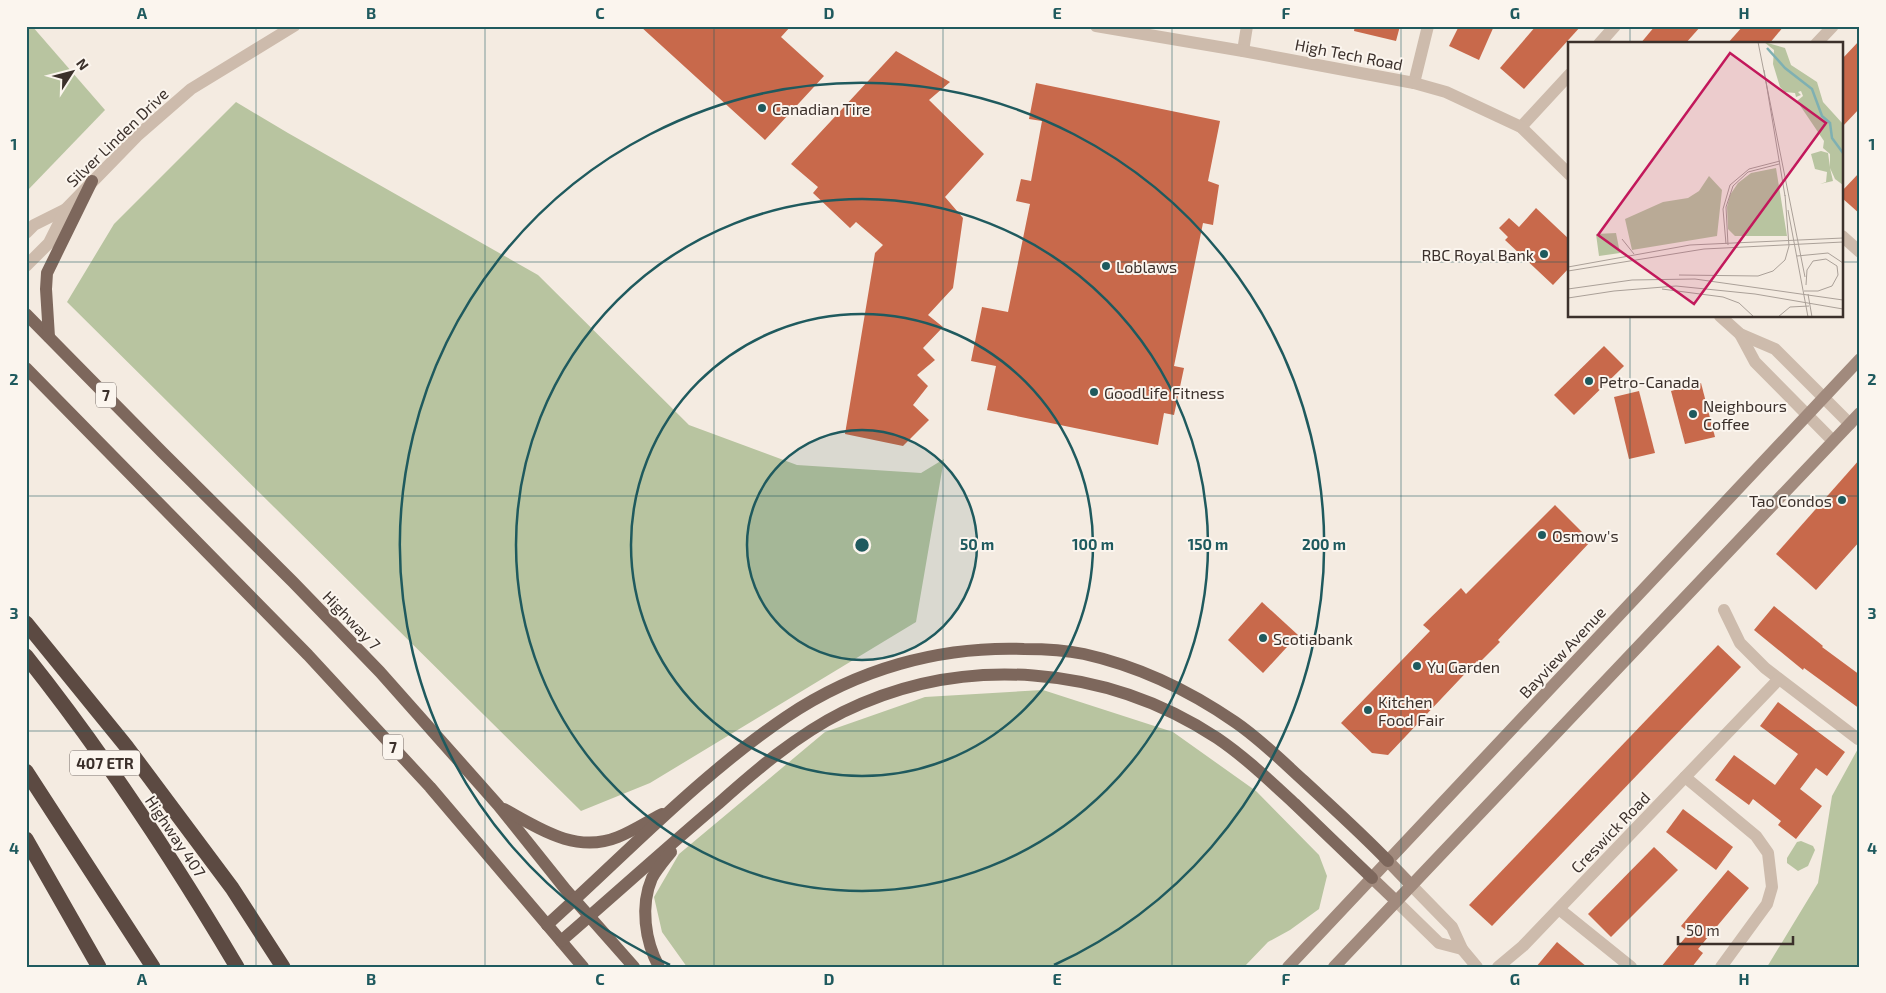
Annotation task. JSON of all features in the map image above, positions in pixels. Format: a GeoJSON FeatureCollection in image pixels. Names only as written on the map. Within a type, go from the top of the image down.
{"type":"FeatureCollection","features":[{"type":"Feature","properties":{"kind":"highway"},"geometry":{"type":"LineString","coordinates":[[26,622],[126,746],[232,888],[283,967]]}},
{"type":"Feature","properties":{"kind":"highway","name":"Highway 407"},"geometry":{"type":"LineString","coordinates":[[26,656],[62,701],[181,874],[237,967]]}},
{"type":"Feature","properties":{"kind":"highway"},"geometry":{"type":"LineString","coordinates":[[26,770],[153,967]]}},
{"type":"Feature","properties":{"kind":"highway"},"geometry":{"type":"LineString","coordinates":[[26,839],[99,967]]}},
{"type":"Feature","properties":{"kind":"main road"},"geometry":{"type":"LineString","coordinates":[[49,337],[46,289],[48,272],[92,181]]}},
{"type":"Feature","properties":{"kind":"main road","name":"Highway 7"},"geometry":{"type":"LineString","coordinates":[[26,314],[380,672],[498,805],[575,900],[634,967]]}},
{"type":"Feature","properties":{"kind":"main road","name":"Bayview Avenue"},"geometry":{"type":"LineString","coordinates":[[1288,967],[1860,359]]}},
{"type":"Feature","properties":{"kind":"main road","name":"7"},"geometry":{"type":"LineString","coordinates":[[26,368],[308,655],[430,787],[582,967]]}},
{"type":"Feature","properties":{"kind":"main road"},"geometry":{"type":"LineString","coordinates":[[1334,967],[1860,413]]}},
{"type":"Feature","properties":{"kind":"main road"},"geometry":{"type":"LineString","coordinates":[[547,925],[678,805],[748,745],[827,692],[902,662],[950,651],[994,648],[1042,649],[1083,654],[1117,663],[1161,680],[1195,697],[1236,722],[1288,766],[1412,885]]}},
{"type":"Feature","properties":{"kind":"main road"},"geometry":{"type":"LineString","coordinates":[[561,941],[747,779],[790,745],[843,712],[891,693],[939,680],[998,674],[1052,676],[1106,687],[1163,707],[1218,739],[1268,779],[1396,901]]}},
{"type":"Feature","properties":{"kind":"main road"},"geometry":{"type":"LineString","coordinates":[[498,805],[550,834],[582,844],[601,842],[618,837],[678,805]]}},
{"type":"Feature","properties":{"kind":"main road"},"geometry":{"type":"LineString","coordinates":[[659,967],[654,957],[646,928],[645,910],[648,892],[652,878],[661,864],[693,825]]}},
{"type":"Feature","properties":{"kind":"street","name":"Silver Linden Drive"},"geometry":{"type":"LineString","coordinates":[[26,266],[49,243],[66,209],[137,136],[191,90],[294,26]]}},
{"type":"Feature","properties":{"kind":"street","name":"High Tech Road"},"geometry":{"type":"LineString","coordinates":[[1096,26],[1414,83],[1446,92],[1521,127],[1568,174]]}},
{"type":"Feature","properties":{"kind":"street"},"geometry":{"type":"LineString","coordinates":[[1242,51],[1247,26]]}},
{"type":"Feature","properties":{"kind":"street"},"geometry":{"type":"LineString","coordinates":[[1414,83],[1428,26]]}},
{"type":"Feature","properties":{"kind":"street"},"geometry":{"type":"LineString","coordinates":[[1601,42],[1616,26]]}},
{"type":"Feature","properties":{"kind":"street"},"geometry":{"type":"LineString","coordinates":[[1818,42],[1832,26]]}},
{"type":"Feature","properties":{"kind":"street"},"geometry":{"type":"LineString","coordinates":[[1521,127],[1568,76]]}},
{"type":"Feature","properties":{"kind":"street","name":"Silver Linden Drive"},"geometry":{"type":"LineString","coordinates":[[26,233],[34,225],[66,209]]}},
{"type":"Feature","properties":{"kind":"street"},"geometry":{"type":"LineString","coordinates":[[1844,238],[1860,252]]}},
{"type":"Feature","properties":{"kind":"street"},"geometry":{"type":"LineString","coordinates":[[1722,318],[1740,334],[1775,349],[1850,424]]}},
{"type":"Feature","properties":{"kind":"street"},"geometry":{"type":"LineString","coordinates":[[1740,334],[1755,362],[1833,440]]}},
{"type":"Feature","properties":{"kind":"street"},"geometry":{"type":"LineString","coordinates":[[1724,610],[1740,643],[1765,668],[1858,739]]}},
{"type":"Feature","properties":{"kind":"street","name":"Creswick Road"},"geometry":{"type":"LineString","coordinates":[[1498,967],[1524,946],[1779,679]]}},
{"type":"Feature","properties":{"kind":"street"},"geometry":{"type":"LineString","coordinates":[[1685,777],[1756,836],[1768,853],[1772,887],[1767,904],[1721,967]]}},
{"type":"Feature","properties":{"kind":"street"},"geometry":{"type":"LineString","coordinates":[[1412,885],[1452,927],[1462,949],[1476,967]]}},
{"type":"Feature","properties":{"kind":"street"},"geometry":{"type":"LineString","coordinates":[[1396,901],[1439,943],[1462,949]]}},
{"type":"Feature","properties":{"kind":"street"},"geometry":{"type":"LineString","coordinates":[[1559,909],[1631,967]]}},
{"type":"Feature","properties":{"kind":"green space"},"geometry":{"type":"Polygon","coordinates":[[[26,26],[32,26],[105,110],[26,192],[26,26]]]}},
{"type":"Feature","properties":{"kind":"green space"},"geometry":{"type":"Polygon","coordinates":[[[236,102],[538,275],[689,425],[797,465],[921,473],[944,459],[916,622],[650,783],[581,811],[67,302],[114,224],[236,102]]]}},
{"type":"Feature","properties":{"kind":"green space"},"geometry":{"type":"Polygon","coordinates":[[[1043,690],[1173,732],[1256,791],[1319,855],[1327,876],[1319,909],[1290,930],[1268,942],[1244,967],[687,967],[662,932],[654,897],[679,854],[825,732],[925,697],[1043,690]]]}},
{"type":"Feature","properties":{"kind":"green space"},"geometry":{"type":"Polygon","coordinates":[[[1860,745],[1860,967],[1767,967],[1818,883],[1832,796],[1860,745]]]}},
{"type":"Feature","properties":{"kind":"green space"},"geometry":{"type":"Polygon","coordinates":[[[1801,841],[1813,846],[1815,850],[1808,866],[1798,871],[1787,863],[1787,858],[1797,842],[1801,841]]]}},
{"type":"Feature","properties":{"kind":"building","name":"Canadian Tire"},"geometry":{"type":"Polygon","coordinates":[[[640,26],[791,26],[781,37],[824,76],[765,140],[640,26]]]}},
{"type":"Feature","properties":{"kind":"building"},"geometry":{"type":"Polygon","coordinates":[[[1355,26],[1400,26],[1396,41],[1354,31],[1355,26]]]}},
{"type":"Feature","properties":{"kind":"building"},"geometry":{"type":"Polygon","coordinates":[[[1459,26],[1494,26],[1479,60],[1449,46],[1459,26]]]}},
{"type":"Feature","properties":{"kind":"building"},"geometry":{"type":"Polygon","coordinates":[[[1536,26],[1581,26],[1524,89],[1500,68],[1536,26]]]}},
{"type":"Feature","properties":{"kind":"building"},"geometry":{"type":"Polygon","coordinates":[[[1655,26],[1701,26],[1687,42],[1642,42],[1655,26]]]}},
{"type":"Feature","properties":{"kind":"building"},"geometry":{"type":"Polygon","coordinates":[[[1743,26],[1784,26],[1771,42],[1729,42],[1743,26]]]}},
{"type":"Feature","properties":{"kind":"building"},"geometry":{"type":"Polygon","coordinates":[[[1860,40],[1860,108],[1844,125],[1844,57],[1860,40]]]}},
{"type":"Feature","properties":{"kind":"building"},"geometry":{"type":"Polygon","coordinates":[[[896,51],[950,82],[929,100],[984,154],[945,197],[963,218],[953,288],[928,315],[943,327],[923,348],[935,360],[917,375],[928,386],[913,405],[929,420],[903,446],[845,434],[875,253],[883,245],[856,222],[850,228],[813,193],[818,187],[791,164],[896,51]]]}},
{"type":"Feature","properties":{"kind":"building","name":"Loblaws"},"geometry":{"type":"Polygon","coordinates":[[[1036,83],[1220,121],[1208,181],[1219,185],[1213,225],[1203,223],[1174,366],[1184,368],[1174,415],[1164,413],[1158,445],[987,410],[996,366],[971,361],[982,307],[1008,312],[1030,204],[1016,201],[1021,179],[1031,181],[1042,121],[1029,119],[1036,83]]]}},
{"type":"Feature","properties":{"kind":"building"},"geometry":{"type":"Polygon","coordinates":[[[1860,172],[1860,214],[1844,200],[1844,189],[1860,172]]]}},
{"type":"Feature","properties":{"kind":"building","name":"RBC Royal Bank"},"geometry":{"type":"Polygon","coordinates":[[[1536,208],[1568,238],[1568,269],[1553,285],[1505,240],[1508,237],[1499,228],[1509,218],[1519,227],[1536,208]]]}},
{"type":"Feature","properties":{"kind":"building","name":"Petro-Canada"},"geometry":{"type":"Polygon","coordinates":[[[1604,346],[1624,366],[1574,415],[1554,395],[1604,346]]]}},
{"type":"Feature","properties":{"kind":"building","name":"Neighbours Coffee"},"geometry":{"type":"Polygon","coordinates":[[[1701,383],[1715,437],[1685,444],[1671,391],[1701,383]]]}},
{"type":"Feature","properties":{"kind":"building","name":"Petro-Canada"},"geometry":{"type":"Polygon","coordinates":[[[1639,391],[1655,453],[1629,459],[1614,397],[1639,391]]]}},
{"type":"Feature","properties":{"kind":"building","name":"Tao Condos"},"geometry":{"type":"Polygon","coordinates":[[[1860,459],[1860,541],[1816,590],[1776,554],[1860,459]]]}},
{"type":"Feature","properties":{"kind":"building"},"geometry":{"type":"Polygon","coordinates":[[[1555,505],[1591,541],[1498,640],[1500,642],[1479,663],[1477,661],[1388,755],[1372,753],[1341,723],[1430,631],[1423,625],[1461,588],[1466,594],[1555,505]]]}},
{"type":"Feature","properties":{"kind":"building","name":"Scotiabank"},"geometry":{"type":"Polygon","coordinates":[[[1262,602],[1298,635],[1263,673],[1228,640],[1262,602]]]}},
{"type":"Feature","properties":{"kind":"building"},"geometry":{"type":"Polygon","coordinates":[[[1774,606],[1822,647],[1860,675],[1860,709],[1804,668],[1803,670],[1754,630],[1774,606]]]}},
{"type":"Feature","properties":{"kind":"building"},"geometry":{"type":"Polygon","coordinates":[[[1718,645],[1741,667],[1492,926],[1469,905],[1718,645]]]}},
{"type":"Feature","properties":{"kind":"building"},"geometry":{"type":"Polygon","coordinates":[[[1778,702],[1845,752],[1827,776],[1816,768],[1800,789],[1822,806],[1796,839],[1778,825],[1781,821],[1753,799],[1749,805],[1715,780],[1734,755],[1775,785],[1798,754],[1760,726],[1778,702]]]}},
{"type":"Feature","properties":{"kind":"building"},"geometry":{"type":"Polygon","coordinates":[[[1683,809],[1733,847],[1716,870],[1666,832],[1683,809]]]}},
{"type":"Feature","properties":{"kind":"building"},"geometry":{"type":"Polygon","coordinates":[[[1654,847],[1678,870],[1611,937],[1588,914],[1654,847]]]}},
{"type":"Feature","properties":{"kind":"building"},"geometry":{"type":"Polygon","coordinates":[[[1728,870],[1749,888],[1698,949],[1703,953],[1692,967],[1661,967],[1689,933],[1681,926],[1728,870]]]}},
{"type":"Feature","properties":{"kind":"building"},"geometry":{"type":"Polygon","coordinates":[[[1557,942],[1587,967],[1536,967],[1557,942]]]}},
{"type":"Feature","properties":{"kind":"place","name":"Canadian Tire"},"geometry":{"type":"Point","coordinates":[762,108]}},
{"type":"Feature","properties":{"kind":"place","name":"RBC Royal Bank"},"geometry":{"type":"Point","coordinates":[1544,254]}},
{"type":"Feature","properties":{"kind":"place","name":"Loblaws"},"geometry":{"type":"Point","coordinates":[1106,266]}},
{"type":"Feature","properties":{"kind":"place","name":"Petro-Canada"},"geometry":{"type":"Point","coordinates":[1589,381]}},
{"type":"Feature","properties":{"kind":"place","name":"GoodLife Fitness"},"geometry":{"type":"Point","coordinates":[1094,392]}},
{"type":"Feature","properties":{"kind":"place","name":"Neighbours Coffee"},"geometry":{"type":"Point","coordinates":[1693,414]}},
{"type":"Feature","properties":{"kind":"place","name":"Tao Condos"},"geometry":{"type":"Point","coordinates":[1842,500]}},
{"type":"Feature","properties":{"kind":"place","name":"Osmow's"},"geometry":{"type":"Point","coordinates":[1542,535]}},
{"type":"Feature","properties":{"kind":"place","name":"Scotiabank"},"geometry":{"type":"Point","coordinates":[1263,638]}},
{"type":"Feature","properties":{"kind":"place","name":"Yu Garden"},"geometry":{"type":"Point","coordinates":[1417,666]}},
{"type":"Feature","properties":{"kind":"place","name":"Kitchen Food Fair"},"geometry":{"type":"Point","coordinates":[1368,710]}}]}
